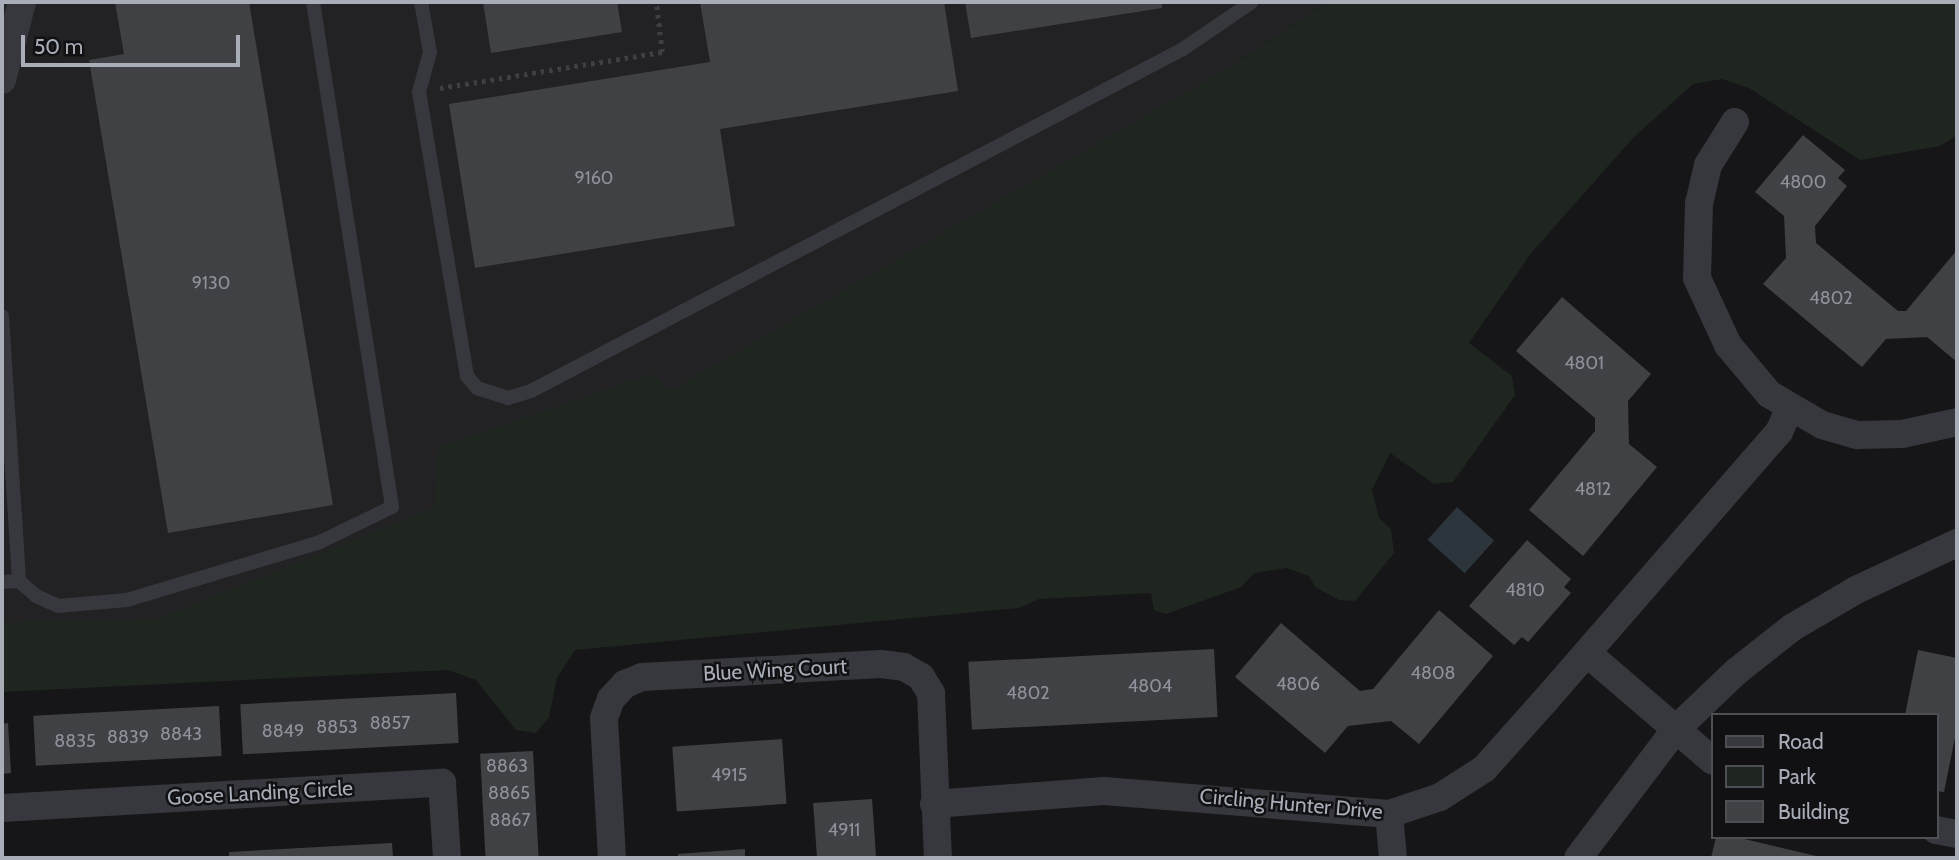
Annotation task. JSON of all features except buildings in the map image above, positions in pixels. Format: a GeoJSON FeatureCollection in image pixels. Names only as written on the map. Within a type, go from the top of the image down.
{"type":"FeatureCollection","features":[{"type":"Feature","properties":{"kind":"street"},"geometry":{"type":"LineString","coordinates":[[2,80],[8,38],[22,2]]}},
{"type":"Feature","properties":{"kind":"street"},"geometry":{"type":"LineString","coordinates":[[1735,122],[1708,165],[1699,202],[1697,278],[1728,345],[1769,394],[1822,425],[1858,435],[1902,434],[1957,422]]}},
{"type":"Feature","properties":{"kind":"street","name":"Circling Hunter Drive"},"geometry":{"type":"LineString","coordinates":[[934,804],[1104,791],[1389,814],[1440,797],[1484,769],[1779,432],[1790,407]]}},
{"type":"Feature","properties":{"kind":"street"},"geometry":{"type":"LineString","coordinates":[[1577,858],[1675,730],[1793,627],[1915,559],[1957,543]]}},
{"type":"Feature","properties":{"kind":"street"},"geometry":{"type":"LineString","coordinates":[[1587,653],[1710,758]]}},
{"type":"Feature","properties":{"kind":"street","name":"Blue Wing Court"},"geometry":{"type":"LineString","coordinates":[[612,858],[604,718],[611,699],[625,684],[642,677],[904,667],[920,677],[931,693],[938,858]]}},
{"type":"Feature","properties":{"kind":"street","name":"Goose Landing Circle"},"geometry":{"type":"LineString","coordinates":[[2,808],[442,783],[447,858]]}},
{"type":"Feature","properties":{"kind":"street"},"geometry":{"type":"LineString","coordinates":[[1389,814],[1393,858]]}},
{"type":"Feature","properties":{"kind":"street"},"geometry":{"type":"LineString","coordinates":[[1938,830],[1957,834]]}},
{"type":"Feature","properties":{"kind":"lane"},"geometry":{"type":"LineString","coordinates":[[2,582],[19,581],[58,606],[127,600],[320,542],[392,507],[313,2]]}},
{"type":"Feature","properties":{"kind":"lane"},"geometry":{"type":"LineString","coordinates":[[421,2],[430,52],[419,92],[467,376],[477,388],[508,398],[531,391],[1183,49],[1252,2]]}},
{"type":"Feature","properties":{"kind":"lane"},"geometry":{"type":"LineString","coordinates":[[2,316],[19,581]]}},
{"type":"Feature","properties":{"kind":"path"},"geometry":{"type":"LineString","coordinates":[[419,92],[662,52],[656,2]]}},
{"type":"Feature","properties":{"kind":"shaded area"},"geometry":{"type":"Polygon","coordinates":[[[2,2],[1327,2],[1207,82],[243,646],[2,667],[2,2]]]}},
{"type":"Feature","properties":{"kind":"shaded area"},"geometry":{"type":"Polygon","coordinates":[[[1457,507],[1494,540],[1465,573],[1428,540],[1457,507]]]}},
{"type":"Feature","properties":{"kind":"green space"},"geometry":{"type":"Polygon","coordinates":[[[1327,2],[1957,2],[1957,135],[1940,146],[1860,160],[1749,88],[1722,79],[1693,84],[1633,138],[1532,252],[1469,343],[1512,376],[1515,395],[1453,482],[1434,484],[1390,453],[1372,490],[1379,518],[1391,529],[1394,553],[1355,601],[1339,600],[1315,587],[1309,576],[1287,568],[1254,573],[1241,587],[1166,614],[1154,610],[1151,593],[1039,599],[1019,608],[575,650],[557,678],[549,717],[536,733],[516,730],[476,680],[448,670],[2,692],[2,623],[157,619],[434,508],[439,447],[652,374],[670,391],[1225,70],[1327,2]]]}}]}
